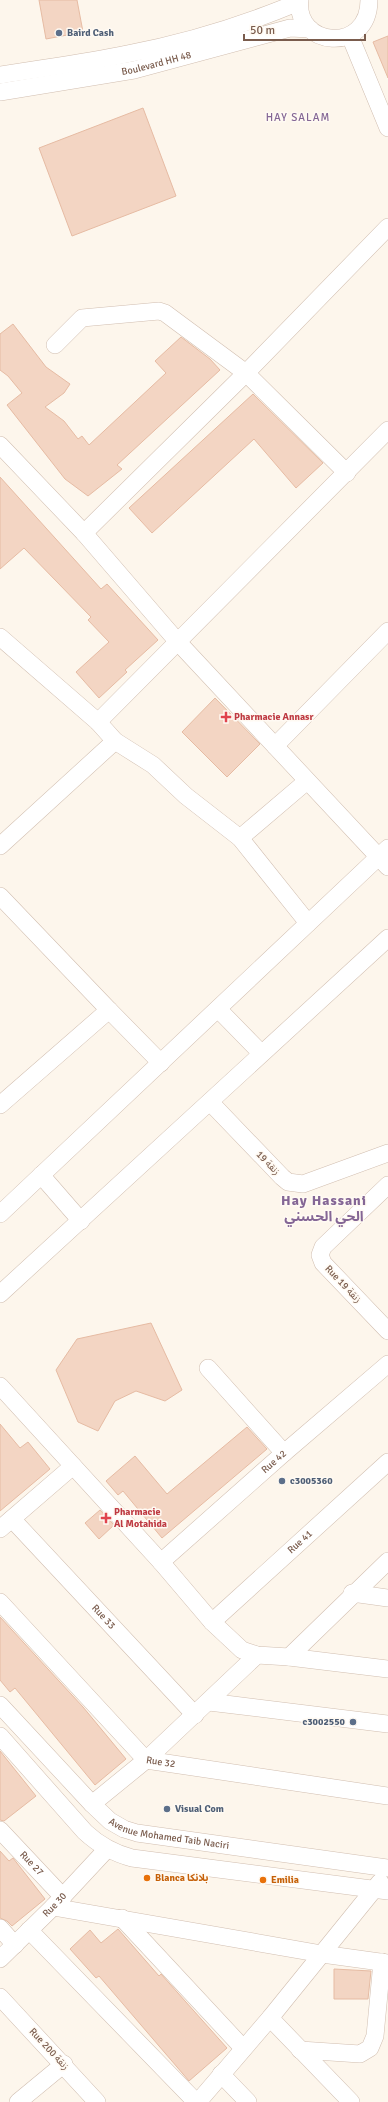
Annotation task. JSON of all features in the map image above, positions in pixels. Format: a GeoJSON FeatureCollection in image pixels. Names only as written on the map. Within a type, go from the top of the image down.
{"type":"FeatureCollection","features":[{"type":"Feature","properties":{"kind":"street"},"geometry":{"type":"LineString","coordinates":[[299,1],[302,17],[310,29],[329,39],[340,39],[350,36],[359,29],[366,20],[369,10],[369,0]]}},
{"type":"Feature","properties":{"kind":"street","name":"Boulevard HH 48"},"geometry":{"type":"LineString","coordinates":[[0,75],[128,54],[224,29],[270,14],[299,1]]}},
{"type":"Feature","properties":{"kind":"street","name":"Boulevard HH 48"},"geometry":{"type":"LineString","coordinates":[[0,92],[134,70],[290,28],[310,29]]}},
{"type":"Feature","properties":{"kind":"street"},"geometry":{"type":"LineString","coordinates":[[350,36],[388,128]]}},
{"type":"Feature","properties":{"kind":"street"},"geometry":{"type":"LineString","coordinates":[[84,533],[246,373],[388,226]]}},
{"type":"Feature","properties":{"kind":"street"},"geometry":{"type":"LineString","coordinates":[[55,345],[82,318],[159,311],[170,315],[246,373],[347,473]]}},
{"type":"Feature","properties":{"kind":"street"},"geometry":{"type":"LineString","coordinates":[[98,722],[177,641],[347,473],[388,430]]}},
{"type":"Feature","properties":{"kind":"street"},"geometry":{"type":"LineString","coordinates":[[0,445],[84,533],[177,641],[307,781],[385,857],[308,923],[0,1214]]}},
{"type":"Feature","properties":{"kind":"street"},"geometry":{"type":"LineString","coordinates":[[275,746],[388,631]]}},
{"type":"Feature","properties":{"kind":"street"},"geometry":{"type":"LineString","coordinates":[[0,637],[98,722],[115,741],[153,765],[186,796],[240,838],[308,923]]}},
{"type":"Feature","properties":{"kind":"street"},"geometry":{"type":"LineString","coordinates":[[0,846],[115,741]]}},
{"type":"Feature","properties":{"kind":"street"},"geometry":{"type":"LineString","coordinates":[[240,838],[307,781]]}},
{"type":"Feature","properties":{"kind":"street"},"geometry":{"type":"LineString","coordinates":[[0,896],[161,1063]]}},
{"type":"Feature","properties":{"kind":"street"},"geometry":{"type":"LineString","coordinates":[[0,1294],[388,938]]}},
{"type":"Feature","properties":{"kind":"street"},"geometry":{"type":"LineString","coordinates":[[218,1009],[261,1053]]}},
{"type":"Feature","properties":{"kind":"street"},"geometry":{"type":"LineString","coordinates":[[0,1105],[109,1010]]}},
{"type":"Feature","properties":{"kind":"street","name":"19 زنقة"},"geometry":{"type":"LineString","coordinates":[[210,1102],[282,1177],[295,1184],[303,1184],[388,1153]]}},
{"type":"Feature","properties":{"kind":"street"},"geometry":{"type":"LineString","coordinates":[[41,1175],[81,1220]]}},
{"type":"Feature","properties":{"kind":"street","name":"Rue 19 زنقة"},"geometry":{"type":"LineString","coordinates":[[388,1185],[323,1247],[320,1255],[324,1263],[388,1331]]}},
{"type":"Feature","properties":{"kind":"street","name":"Rue 42"},"geometry":{"type":"LineString","coordinates":[[161,1562],[284,1453],[388,1364]]}},
{"type":"Feature","properties":{"kind":"street"},"geometry":{"type":"LineString","coordinates":[[208,1368],[284,1453]]}},
{"type":"Feature","properties":{"kind":"street"},"geometry":{"type":"LineString","coordinates":[[0,1386],[161,1562],[212,1622],[242,1650],[257,1655],[288,1657],[388,1669]]}},
{"type":"Feature","properties":{"kind":"street","name":"Rue 41"},"geometry":{"type":"LineString","coordinates":[[212,1622],[388,1462]]}},
{"type":"Feature","properties":{"kind":"street"},"geometry":{"type":"LineString","coordinates":[[6,1524],[73,1466]]}},
{"type":"Feature","properties":{"kind":"street","name":"Rue 33"},"geometry":{"type":"LineString","coordinates":[[6,1524],[195,1715]]}},
{"type":"Feature","properties":{"kind":"street"},"geometry":{"type":"LineString","coordinates":[[288,1657],[388,1561]]}},
{"type":"Feature","properties":{"kind":"street"},"geometry":{"type":"LineString","coordinates":[[352,1594],[388,1598]]}},
{"type":"Feature","properties":{"kind":"street","name":"Rue 32"},"geometry":{"type":"LineString","coordinates":[[0,1602],[146,1760],[388,1796]]}},
{"type":"Feature","properties":{"kind":"street"},"geometry":{"type":"LineString","coordinates":[[92,1804],[146,1760],[257,1655]]}},
{"type":"Feature","properties":{"kind":"street"},"geometry":{"type":"LineString","coordinates":[[209,1702],[388,1724]]}},
{"type":"Feature","properties":{"kind":"street","name":"Avenue Mohamed Taib Naciri"},"geometry":{"type":"LineString","coordinates":[[0,1705],[92,1804],[110,1821],[124,1829],[137,1833],[388,1868]]}},
{"type":"Feature","properties":{"kind":"street"},"geometry":{"type":"LineString","coordinates":[[0,1736],[85,1832],[117,1855],[381,1890]]}},
{"type":"Feature","properties":{"kind":"street","name":"Rue 27"},"geometry":{"type":"LineString","coordinates":[[0,1830],[58,1902]]}},
{"type":"Feature","properties":{"kind":"street","name":"Rue 30"},"geometry":{"type":"LineString","coordinates":[[0,1959],[58,1902],[107,1849]]}},
{"type":"Feature","properties":{"kind":"street"},"geometry":{"type":"LineString","coordinates":[[29,1930],[197,2102],[270,2018],[322,1954],[381,1890],[388,1873]]}},
{"type":"Feature","properties":{"kind":"street"},"geometry":{"type":"LineString","coordinates":[[58,1902],[122,1918],[322,1954],[385,1962],[375,2036],[370,2048],[360,2054],[300,2050]]}},
{"type":"Feature","properties":{"kind":"street"},"geometry":{"type":"LineString","coordinates":[[122,1918],[243,2048]]}},
{"type":"Feature","properties":{"kind":"street"},"geometry":{"type":"LineString","coordinates":[[0,1928],[15,1945]]}},
{"type":"Feature","properties":{"kind":"street","name":"Rue 200 زنقة"},"geometry":{"type":"LineString","coordinates":[[0,1997],[64,2064],[97,2102]]}},
{"type":"Feature","properties":{"kind":"street"},"geometry":{"type":"LineString","coordinates":[[270,2018],[351,2102]]}},
{"type":"Feature","properties":{"kind":"street"},"geometry":{"type":"LineString","coordinates":[[18,2102],[64,2064]]}},
{"type":"Feature","properties":{"kind":"street"},"geometry":{"type":"LineString","coordinates":[[221,2074],[248,2102]]}},
{"type":"Feature","properties":{"kind":"building"},"geometry":{"type":"Polygon","coordinates":[[[39,0],[77,0],[83,32],[46,39],[39,0]]]}},
{"type":"Feature","properties":{"kind":"building"},"geometry":{"type":"Polygon","coordinates":[[[388,36],[388,78],[373,42],[388,36]]]}},
{"type":"Feature","properties":{"kind":"building"},"geometry":{"type":"Polygon","coordinates":[[[143,108],[176,196],[72,236],[39,148],[143,108]]]}},
{"type":"Feature","properties":{"kind":"building"},"geometry":{"type":"Polygon","coordinates":[[[13,324],[46,367],[70,384],[64,393],[45,407],[64,421],[78,439],[82,436],[89,445],[166,373],[155,361],[181,337],[210,359],[220,370],[117,465],[122,469],[88,496],[65,479],[7,405],[22,393],[8,376],[0,370],[0,334],[13,324]]]}},
{"type":"Feature","properties":{"kind":"building"},"geometry":{"type":"Polygon","coordinates":[[[253,394],[323,463],[296,488],[254,439],[152,533],[129,508],[253,394]]]}},
{"type":"Feature","properties":{"kind":"building"},"geometry":{"type":"Polygon","coordinates":[[[0,477],[101,589],[107,584],[158,640],[125,670],[127,672],[99,698],[76,672],[109,642],[88,620],[91,617],[24,548],[0,569],[0,477]]]}},
{"type":"Feature","properties":{"kind":"building"},"geometry":{"type":"Polygon","coordinates":[[[215,698],[260,744],[227,777],[182,732],[215,698]]]}},
{"type":"Feature","properties":{"kind":"building"},"geometry":{"type":"Polygon","coordinates":[[[151,1323],[182,1390],[165,1401],[136,1391],[115,1401],[98,1431],[78,1422],[56,1370],[77,1339],[151,1323]]]}},
{"type":"Feature","properties":{"kind":"building"},"geometry":{"type":"Polygon","coordinates":[[[0,1424],[20,1448],[28,1442],[50,1469],[0,1511],[0,1424]]]}},
{"type":"Feature","properties":{"kind":"building"},"geometry":{"type":"Polygon","coordinates":[[[247,1427],[267,1449],[162,1538],[123,1491],[118,1495],[106,1481],[135,1456],[167,1494],[247,1427]]]}},
{"type":"Feature","properties":{"kind":"building"},"geometry":{"type":"Polygon","coordinates":[[[100,1510],[114,1525],[99,1539],[85,1523],[100,1510]]]}},
{"type":"Feature","properties":{"kind":"building"},"geometry":{"type":"Polygon","coordinates":[[[0,1617],[83,1707],[126,1759],[95,1785],[15,1688],[10,1692],[0,1680],[0,1617]]]}},
{"type":"Feature","properties":{"kind":"building"},"geometry":{"type":"Polygon","coordinates":[[[0,1751],[36,1796],[4,1821],[0,1820],[0,1751]]]}},
{"type":"Feature","properties":{"kind":"building"},"geometry":{"type":"Polygon","coordinates":[[[0,1851],[9,1861],[13,1858],[45,1899],[12,1926],[7,1921],[0,1918],[0,1851]]]}},
{"type":"Feature","properties":{"kind":"building"},"geometry":{"type":"Polygon","coordinates":[[[118,1929],[159,1976],[161,1974],[227,2048],[189,2081],[99,1976],[96,1978],[70,1949],[90,1930],[101,1943],[118,1929]]]}},
{"type":"Feature","properties":{"kind":"building"},"geometry":{"type":"Polygon","coordinates":[[[334,1969],[371,1971],[368,1999],[334,1999],[334,1969]]]}},
{"type":"Feature","properties":{"kind":"place","name":"Baird Cash"},"geometry":{"type":"Point","coordinates":[59,33]}},
{"type":"Feature","properties":{"kind":"place","name":"Pharmacie Annasr"},"geometry":{"type":"Point","coordinates":[226,717]}},
{"type":"Feature","properties":{"kind":"place","name":"c3005360"},"geometry":{"type":"Point","coordinates":[282,1481]}},
{"type":"Feature","properties":{"kind":"place","name":"Pharmacie Al Motahida"},"geometry":{"type":"Point","coordinates":[106,1518]}},
{"type":"Feature","properties":{"kind":"place","name":"c3002550"},"geometry":{"type":"Point","coordinates":[353,1722]}},
{"type":"Feature","properties":{"kind":"place","name":"Visual Com"},"geometry":{"type":"Point","coordinates":[167,1809]}},
{"type":"Feature","properties":{"kind":"place","name":"Blanca بلانكا"},"geometry":{"type":"Point","coordinates":[147,1878]}},
{"type":"Feature","properties":{"kind":"place","name":"Emilia"},"geometry":{"type":"Point","coordinates":[263,1880]}},
{"type":"Feature","properties":{"kind":"district","name":"HAY SALAM"},"geometry":{"type":"Point","coordinates":[298,117]}},
{"type":"Feature","properties":{"kind":"district","name":"Hay Hassani الحي الحسني"},"geometry":{"type":"Point","coordinates":[324,1208]}}]}
